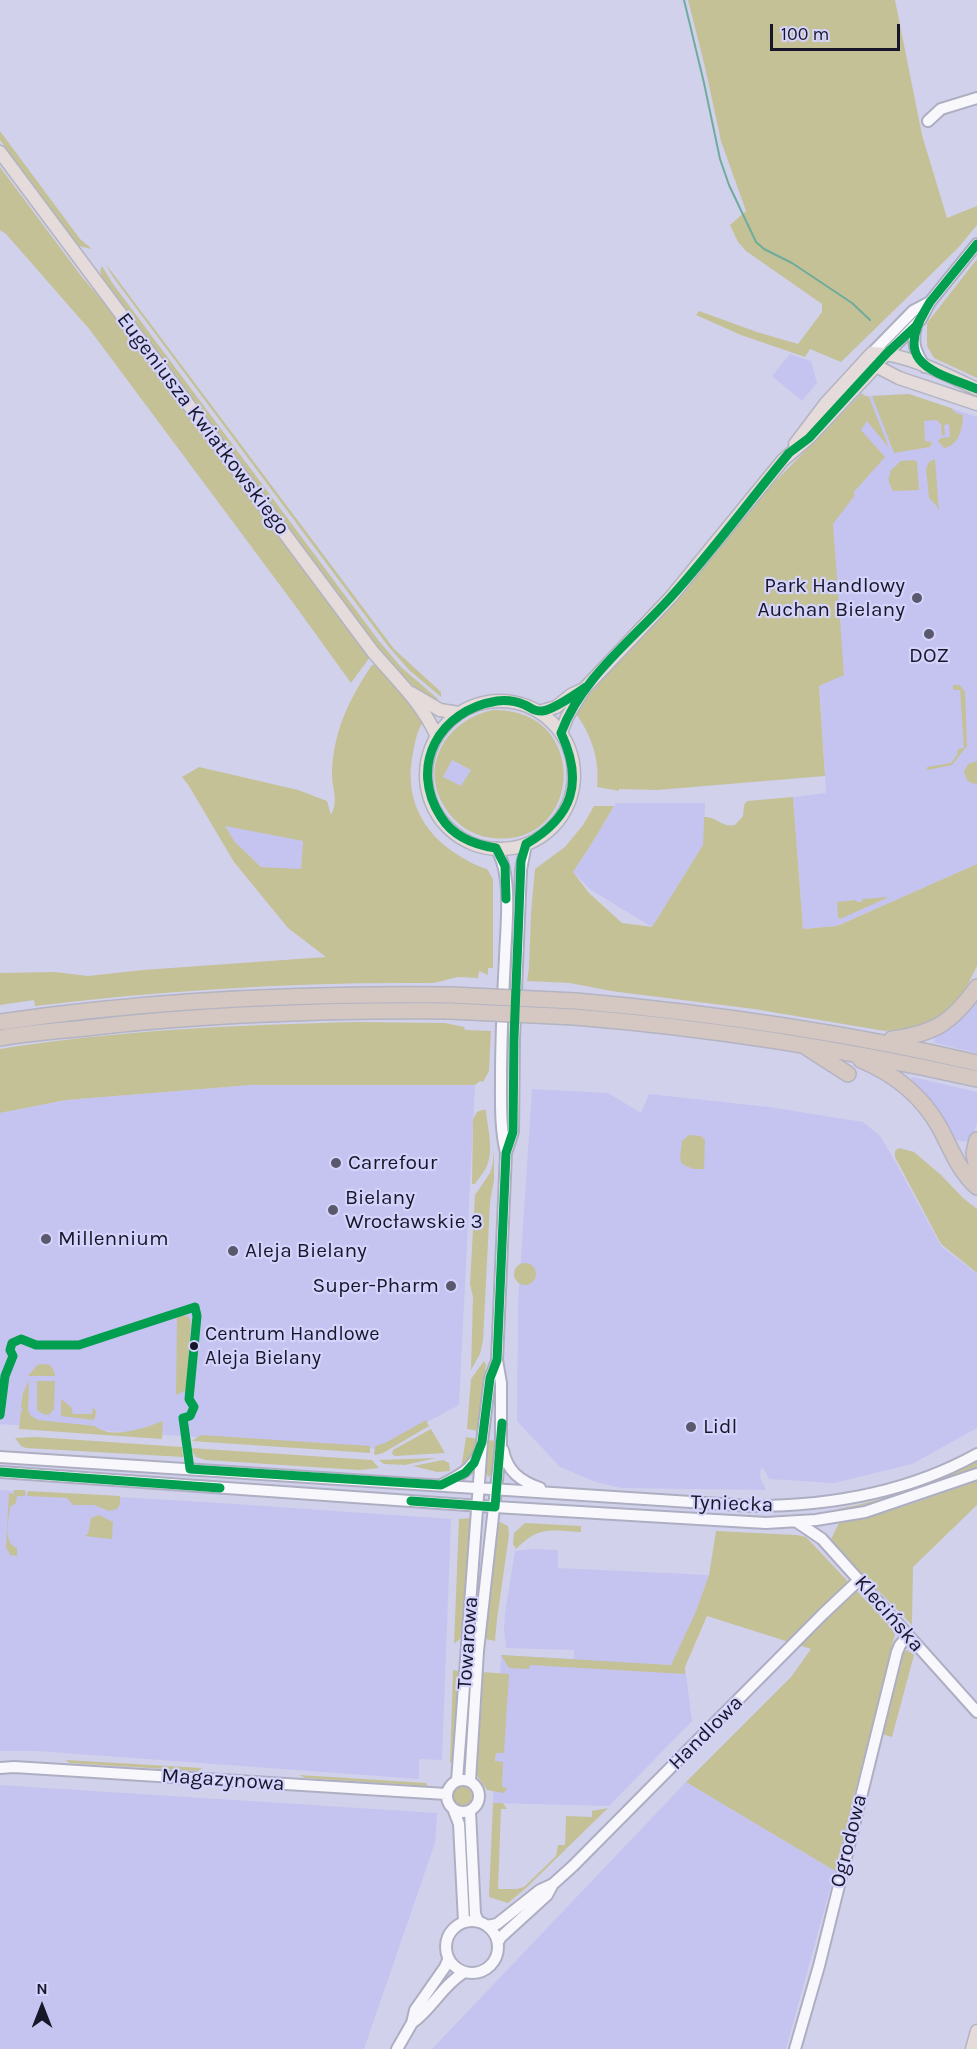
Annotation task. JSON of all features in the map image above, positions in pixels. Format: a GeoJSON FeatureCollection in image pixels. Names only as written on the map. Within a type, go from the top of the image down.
{"type":"FeatureCollection","features":[{"type":"Feature","properties":{"kind":"highway"},"geometry":{"type":"LineString","coordinates":[[876,1041],[910,1037],[936,1028],[963,1008],[977,987]]}},
{"type":"Feature","properties":{"kind":"highway"},"geometry":{"type":"LineString","coordinates":[[0,1022],[134,1005],[257,996],[451,995],[576,1001],[743,1019],[876,1041],[977,1063]]}},
{"type":"Feature","properties":{"kind":"highway"},"geometry":{"type":"LineString","coordinates":[[0,1038],[138,1022],[258,1013],[357,1010],[450,1011],[575,1017],[692,1028],[824,1048],[977,1079]]}},
{"type":"Feature","properties":{"kind":"highway"},"geometry":{"type":"LineString","coordinates":[[801,1044],[848,1074]]}},
{"type":"Feature","properties":{"kind":"highway"},"geometry":{"type":"LineString","coordinates":[[824,1048],[866,1062],[897,1079],[908,1088],[933,1116],[955,1160],[977,1187]]}},
{"type":"Feature","properties":{"kind":"highway"},"geometry":{"type":"LineString","coordinates":[[977,1140],[974,1153],[977,1169]]}},
{"type":"Feature","properties":{"kind":"main road","name":"Eugeniusza Kwiatkowskiego"},"geometry":{"type":"LineString","coordinates":[[0,152],[373,651],[410,692],[429,719],[437,737]]}},
{"type":"Feature","properties":{"kind":"main road"},"geometry":{"type":"LineString","coordinates":[[561,733],[584,689],[671,597],[789,453],[826,403],[872,353],[887,353],[977,389]]}},
{"type":"Feature","properties":{"kind":"main road"},"geometry":{"type":"LineString","coordinates":[[789,453],[809,438],[876,366],[899,378],[977,404]]}},
{"type":"Feature","properties":{"kind":"main road"},"geometry":{"type":"LineString","coordinates":[[539,712],[557,706],[571,695],[584,689]]}},
{"type":"Feature","properties":{"kind":"main road","name":"Eugeniusza Kwiatkowskiego"},"geometry":{"type":"LineString","coordinates":[[410,692],[440,710],[459,713]]}},
{"type":"Feature","properties":{"kind":"main road"},"geometry":{"type":"LineString","coordinates":[[501,701],[524,705],[539,712],[552,722],[570,749],[574,768],[572,791],[564,810],[553,826],[526,844],[496,848],[478,845],[458,835],[441,818],[427,785],[431,748],[437,737],[459,713],[475,706],[501,701]]}},
{"type":"Feature","properties":{"kind":"main road"},"geometry":{"type":"LineString","coordinates":[[972,2049],[977,2031]]}},
{"type":"Feature","properties":{"kind":"street"},"geometry":{"type":"LineString","coordinates":[[928,122],[941,109],[977,98]]}},
{"type":"Feature","properties":{"kind":"street"},"geometry":{"type":"LineString","coordinates":[[876,366],[916,326],[930,302],[977,244]]}},
{"type":"Feature","properties":{"kind":"street"},"geometry":{"type":"LineString","coordinates":[[876,366],[872,353],[913,311],[930,302]]}},
{"type":"Feature","properties":{"kind":"street"},"geometry":{"type":"LineString","coordinates":[[916,326],[913,344],[916,354],[925,367]]}},
{"type":"Feature","properties":{"kind":"street"},"geometry":{"type":"LineString","coordinates":[[506,1154],[513,1132],[514,1038],[521,870],[526,844]]}},
{"type":"Feature","properties":{"kind":"street"},"geometry":{"type":"LineString","coordinates":[[496,848],[505,871],[506,923],[501,1039],[501,1131],[506,1154],[497,1360]]}},
{"type":"Feature","properties":{"kind":"street","name":"Towarowa"},"geometry":{"type":"LineString","coordinates":[[457,1781],[482,1442],[490,1378],[497,1360]]}},
{"type":"Feature","properties":{"kind":"street","name":"Towarowa"},"geometry":{"type":"LineString","coordinates":[[470,1781],[478,1651],[501,1444],[501,1383],[497,1360]]}},
{"type":"Feature","properties":{"kind":"street"},"geometry":{"type":"LineString","coordinates":[[441,1485],[465,1473],[474,1463],[482,1442]]}},
{"type":"Feature","properties":{"kind":"street"},"geometry":{"type":"LineString","coordinates":[[501,1444],[507,1465],[516,1476],[530,1485],[551,1493]]}},
{"type":"Feature","properties":{"kind":"street","name":"Tyniecka"},"geometry":{"type":"LineString","coordinates":[[0,1457],[752,1506],[833,1502],[864,1496],[940,1472],[977,1454]]}},
{"type":"Feature","properties":{"kind":"street","name":"Tyniecka"},"geometry":{"type":"LineString","coordinates":[[0,1472],[718,1521],[797,1522],[827,1519],[887,1505],[977,1474]]}},
{"type":"Feature","properties":{"kind":"street"},"geometry":{"type":"LineString","coordinates":[[822,1539],[827,1519]]}},
{"type":"Feature","properties":{"kind":"street","name":"Klecińska"},"geometry":{"type":"LineString","coordinates":[[797,1522],[822,1539],[977,1712]]}},
{"type":"Feature","properties":{"kind":"street","name":"Handlowa"},"geometry":{"type":"LineString","coordinates":[[498,1942],[501,1936],[547,1895],[553,1884],[644,1796],[831,1606],[859,1581]]}},
{"type":"Feature","properties":{"kind":"street","name":"Ogrodowa"},"geometry":{"type":"LineString","coordinates":[[795,2049],[819,1966],[897,1652],[908,1636]]}},
{"type":"Feature","properties":{"kind":"street","name":"Magazynowa"},"geometry":{"type":"LineString","coordinates":[[0,1768],[14,1767],[446,1794]]}},
{"type":"Feature","properties":{"kind":"street"},"geometry":{"type":"LineString","coordinates":[[454,1811],[461,1813],[470,1811],[477,1804],[479,1796],[477,1789],[470,1781],[457,1781],[450,1786],[446,1794],[447,1803],[454,1811],[459,1824],[464,1922]]}},
{"type":"Feature","properties":{"kind":"street"},"geometry":{"type":"LineString","coordinates":[[448,1960],[454,1968],[463,1973],[476,1973],[488,1969],[497,1956],[498,1942],[475,1914],[470,1811]]}},
{"type":"Feature","properties":{"kind":"street","name":"Handlowa"},"geometry":{"type":"LineString","coordinates":[[482,1924],[497,1924],[540,1890],[553,1884]]}},
{"type":"Feature","properties":{"kind":"street"},"geometry":{"type":"LineString","coordinates":[[397,2049],[412,2023],[415,2010],[446,1967],[448,1960],[446,1945],[449,1933],[464,1922],[482,1924]]}},
{"type":"Feature","properties":{"kind":"street"},"geometry":{"type":"LineString","coordinates":[[412,2023],[422,2016],[455,1978],[463,1973]]}},
{"type":"Feature","properties":{"kind":"shaded area"},"geometry":{"type":"Polygon","coordinates":[[[688,0],[895,0],[922,135],[947,218],[977,206],[977,225],[958,248],[841,362],[810,349],[805,357],[741,335],[696,315],[699,311],[798,344],[822,312],[822,304],[746,251],[738,242],[730,225],[746,211],[721,141],[688,0]]]}},
{"type":"Feature","properties":{"kind":"shaded area"},"geometry":{"type":"Polygon","coordinates":[[[0,131],[80,239],[92,249],[79,246],[75,242],[0,140],[0,131]]]}},
{"type":"Feature","properties":{"kind":"shaded area"},"geometry":{"type":"Polygon","coordinates":[[[0,167],[82,277],[127,330],[370,657],[351,683],[90,330],[0,230],[0,167]]]}},
{"type":"Feature","properties":{"kind":"shaded area"},"geometry":{"type":"Polygon","coordinates":[[[977,259],[977,378],[934,358],[927,346],[927,323],[977,259]]]}},
{"type":"Feature","properties":{"kind":"shaded area"},"geometry":{"type":"Polygon","coordinates":[[[105,263],[394,649],[441,692],[441,697],[409,670],[388,646],[113,277],[105,263]]]}},
{"type":"Feature","properties":{"kind":"shaded area"},"geometry":{"type":"Polygon","coordinates":[[[102,266],[113,284],[379,641],[401,667],[438,699],[434,703],[401,675],[379,650],[102,277],[100,271],[102,266]]]}},
{"type":"Feature","properties":{"kind":"shaded area"},"geometry":{"type":"Polygon","coordinates":[[[790,354],[811,361],[817,383],[802,401],[772,376],[790,354]]]}},
{"type":"Feature","properties":{"kind":"shaded area"},"geometry":{"type":"Polygon","coordinates":[[[861,392],[866,396],[909,394],[977,417],[977,864],[837,926],[803,929],[793,797],[826,793],[805,451],[861,392]]]}},
{"type":"Feature","properties":{"kind":"shaded area"},"geometry":{"type":"Polygon","coordinates":[[[861,394],[869,397],[889,448],[867,421],[861,430],[885,457],[853,493],[855,495],[833,524],[844,675],[819,686],[825,776],[657,790],[619,789],[619,791],[597,787],[596,757],[586,729],[575,712],[577,708],[675,601],[760,497],[861,394]]]}},
{"type":"Feature","properties":{"kind":"shaded area"},"geometry":{"type":"Polygon","coordinates":[[[909,394],[951,408],[963,415],[961,431],[953,444],[944,448],[938,441],[941,438],[950,437],[949,424],[944,425],[945,435],[942,436],[941,424],[936,420],[924,421],[925,441],[932,442],[930,447],[894,453],[872,396],[909,394]]]}},
{"type":"Feature","properties":{"kind":"shaded area"},"geometry":{"type":"Polygon","coordinates":[[[935,459],[939,511],[929,498],[926,469],[929,462],[935,459]]]}},
{"type":"Feature","properties":{"kind":"shaded area"},"geometry":{"type":"Polygon","coordinates":[[[914,460],[917,462],[919,490],[893,491],[889,482],[891,473],[889,472],[901,461],[914,460]]]}},
{"type":"Feature","properties":{"kind":"shaded area"},"geometry":{"type":"Polygon","coordinates":[[[376,664],[419,713],[423,722],[418,733],[411,769],[411,784],[418,812],[425,824],[445,846],[487,869],[493,879],[493,968],[488,968],[488,975],[479,971],[478,978],[460,977],[433,983],[232,988],[35,1006],[34,1000],[0,1005],[0,973],[55,972],[88,976],[326,957],[288,928],[234,862],[182,777],[199,767],[298,790],[327,801],[331,815],[335,799],[332,774],[335,744],[356,690],[372,665],[376,664]],[[225,826],[235,842],[261,867],[301,869],[303,841],[225,826]]]}},
{"type":"Feature","properties":{"kind":"shaded area"},"geometry":{"type":"Polygon","coordinates":[[[953,685],[960,685],[965,692],[967,746],[952,765],[927,770],[927,767],[951,763],[958,749],[964,748],[960,690],[953,690],[953,685]]]}},
{"type":"Feature","properties":{"kind":"shaded area"},"geometry":{"type":"Polygon","coordinates":[[[493,710],[525,715],[547,731],[560,753],[564,777],[558,802],[544,822],[522,836],[492,838],[477,835],[458,823],[448,812],[437,790],[435,775],[442,746],[451,733],[477,715],[493,710]],[[452,760],[443,777],[461,786],[471,770],[452,760]]]}},
{"type":"Feature","properties":{"kind":"shaded area"},"geometry":{"type":"Polygon","coordinates":[[[452,760],[471,770],[462,787],[443,777],[452,760]]]}},
{"type":"Feature","properties":{"kind":"shaded area"},"geometry":{"type":"Polygon","coordinates":[[[977,761],[977,784],[967,780],[964,772],[968,764],[977,761]]]}},
{"type":"Feature","properties":{"kind":"shaded area"},"geometry":{"type":"Polygon","coordinates":[[[793,797],[803,929],[837,926],[977,864],[977,966],[961,998],[943,1016],[920,1028],[885,1031],[754,1009],[611,991],[570,983],[527,981],[535,869],[565,847],[583,825],[594,806],[614,806],[573,872],[589,893],[622,923],[652,927],[703,845],[704,817],[726,825],[735,825],[743,816],[744,805],[747,801],[793,797]]]}},
{"type":"Feature","properties":{"kind":"shaded area"},"geometry":{"type":"Polygon","coordinates":[[[616,803],[705,803],[703,845],[652,927],[591,890],[573,872],[616,803]]]}},
{"type":"Feature","properties":{"kind":"shaded area"},"geometry":{"type":"Polygon","coordinates":[[[224,825],[303,841],[301,870],[261,867],[235,842],[224,825]]]}},
{"type":"Feature","properties":{"kind":"shaded area"},"geometry":{"type":"Polygon","coordinates":[[[889,897],[840,919],[838,917],[837,902],[856,900],[862,902],[862,899],[889,897]]]}},
{"type":"Feature","properties":{"kind":"shaded area"},"geometry":{"type":"Polygon","coordinates":[[[977,998],[977,1053],[935,1043],[934,1039],[959,1020],[977,998]]]}},
{"type":"Feature","properties":{"kind":"shaded area"},"geometry":{"type":"Polygon","coordinates":[[[358,1022],[445,1023],[464,1027],[465,1030],[491,1031],[489,1071],[483,1082],[480,1081],[475,1085],[251,1085],[66,1100],[0,1113],[0,1049],[89,1037],[178,1030],[358,1022]]]}},
{"type":"Feature","properties":{"kind":"shaded area"},"geometry":{"type":"Polygon","coordinates":[[[912,1077],[977,1092],[977,1125],[970,1142],[951,1140],[910,1085],[912,1077]]]}},
{"type":"Feature","properties":{"kind":"shaded area","name":"Aleja Bielany"},"geometry":{"type":"Polygon","coordinates":[[[251,1085],[475,1085],[459,1405],[377,1449],[0,1424],[0,1113],[66,1100],[251,1085]]]}},
{"type":"Feature","properties":{"kind":"shaded area"},"geometry":{"type":"Polygon","coordinates":[[[532,1089],[608,1093],[641,1113],[649,1094],[769,1107],[863,1122],[880,1136],[941,1246],[977,1274],[977,1428],[912,1464],[834,1483],[769,1479],[761,1468],[760,1477],[766,1490],[621,1488],[596,1482],[560,1467],[517,1421],[518,1303],[532,1089]]]}},
{"type":"Feature","properties":{"kind":"shaded area"},"geometry":{"type":"Polygon","coordinates":[[[486,1110],[490,1154],[486,1168],[475,1184],[472,1184],[473,1119],[477,1112],[486,1110]]]}},
{"type":"Feature","properties":{"kind":"shaded area"},"geometry":{"type":"Polygon","coordinates":[[[689,1135],[701,1136],[705,1140],[704,1169],[693,1169],[682,1164],[680,1158],[682,1141],[689,1135]]]}},
{"type":"Feature","properties":{"kind":"shaded area"},"geometry":{"type":"Polygon","coordinates":[[[494,1147],[494,1180],[490,1202],[483,1341],[480,1354],[471,1370],[473,1297],[470,1284],[475,1195],[490,1173],[494,1147]]]}},
{"type":"Feature","properties":{"kind":"shaded area"},"geometry":{"type":"Polygon","coordinates":[[[899,1148],[914,1152],[977,1209],[977,1273],[941,1244],[895,1157],[895,1151],[899,1148]]]}},
{"type":"Feature","properties":{"kind":"shaded area"},"geometry":{"type":"Polygon","coordinates":[[[525,1263],[533,1266],[536,1274],[533,1282],[525,1285],[517,1282],[514,1274],[517,1266],[525,1263]]]}},
{"type":"Feature","properties":{"kind":"shaded area"},"geometry":{"type":"Polygon","coordinates":[[[177,1316],[189,1317],[191,1323],[186,1388],[185,1391],[176,1395],[177,1316]]]}},
{"type":"Feature","properties":{"kind":"shaded area"},"geometry":{"type":"Polygon","coordinates":[[[484,1361],[486,1364],[478,1431],[467,1429],[471,1379],[484,1361]]]}},
{"type":"Feature","properties":{"kind":"shaded area"},"geometry":{"type":"Polygon","coordinates":[[[37,1365],[50,1365],[55,1376],[28,1376],[37,1365]]]}},
{"type":"Feature","properties":{"kind":"shaded area"},"geometry":{"type":"Polygon","coordinates":[[[29,1380],[28,1410],[31,1416],[38,1420],[95,1426],[110,1432],[138,1429],[163,1421],[162,1439],[19,1429],[21,1410],[23,1410],[21,1407],[23,1393],[29,1380]]]}},
{"type":"Feature","properties":{"kind":"shaded area"},"geometry":{"type":"Polygon","coordinates":[[[37,1381],[55,1381],[54,1409],[49,1415],[37,1410],[37,1381]]]}},
{"type":"Feature","properties":{"kind":"shaded area"},"geometry":{"type":"Polygon","coordinates":[[[61,1399],[71,1407],[73,1414],[92,1414],[93,1407],[96,1411],[95,1418],[93,1420],[61,1416],[61,1399]]]}},
{"type":"Feature","properties":{"kind":"shaded area"},"geometry":{"type":"Polygon","coordinates":[[[426,1420],[429,1426],[383,1453],[375,1455],[375,1446],[385,1443],[426,1420]]]}},
{"type":"Feature","properties":{"kind":"shaded area"},"geometry":{"type":"Polygon","coordinates":[[[431,1429],[445,1453],[395,1456],[392,1454],[393,1450],[431,1429]]]}},
{"type":"Feature","properties":{"kind":"shaded area"},"geometry":{"type":"Polygon","coordinates":[[[201,1435],[370,1446],[370,1453],[192,1441],[201,1435]]]}},
{"type":"Feature","properties":{"kind":"shaded area"},"geometry":{"type":"Polygon","coordinates":[[[36,1437],[182,1447],[183,1457],[26,1448],[21,1446],[15,1438],[36,1437]]]}},
{"type":"Feature","properties":{"kind":"shaded area"},"geometry":{"type":"Polygon","coordinates":[[[466,1437],[478,1439],[472,1457],[461,1469],[466,1437]]]}},
{"type":"Feature","properties":{"kind":"shaded area"},"geometry":{"type":"Polygon","coordinates":[[[487,1440],[496,1441],[494,1470],[489,1477],[486,1474],[487,1440]]]}},
{"type":"Feature","properties":{"kind":"shaded area"},"geometry":{"type":"Polygon","coordinates":[[[190,1448],[372,1460],[379,1468],[359,1470],[206,1460],[196,1457],[190,1448]]]}},
{"type":"Feature","properties":{"kind":"shaded area"},"geometry":{"type":"Polygon","coordinates":[[[436,1458],[405,1465],[384,1464],[379,1460],[436,1458]]]}},
{"type":"Feature","properties":{"kind":"shaded area"},"geometry":{"type":"Polygon","coordinates":[[[977,1459],[977,1468],[885,1500],[838,1511],[838,1509],[874,1501],[909,1489],[977,1459]]]}},
{"type":"Feature","properties":{"kind":"shaded area"},"geometry":{"type":"Polygon","coordinates":[[[443,1460],[449,1463],[450,1471],[437,1472],[413,1466],[443,1460]]]}},
{"type":"Feature","properties":{"kind":"shaded area"},"geometry":{"type":"Polygon","coordinates":[[[977,1481],[977,1505],[913,1567],[912,1625],[830,1541],[839,1523],[911,1504],[977,1481]]]}},
{"type":"Feature","properties":{"kind":"shaded area"},"geometry":{"type":"Polygon","coordinates":[[[0,1490],[451,1519],[442,1760],[419,1759],[419,1779],[37,1751],[0,1751],[0,1490]]]}},
{"type":"Feature","properties":{"kind":"shaded area"},"geometry":{"type":"Polygon","coordinates":[[[14,1490],[25,1490],[25,1496],[17,1496],[16,1503],[10,1507],[8,1536],[12,1545],[17,1548],[17,1556],[10,1555],[6,1547],[9,1493],[14,1494],[14,1490]]]}},
{"type":"Feature","properties":{"kind":"shaded area"},"geometry":{"type":"Polygon","coordinates":[[[28,1491],[120,1496],[120,1504],[117,1509],[109,1511],[94,1505],[73,1505],[67,1498],[27,1496],[28,1491]]]}},
{"type":"Feature","properties":{"kind":"shaded area"},"geometry":{"type":"Polygon","coordinates":[[[99,1515],[113,1522],[112,1539],[84,1536],[88,1534],[91,1518],[99,1515]]]}},
{"type":"Feature","properties":{"kind":"shaded area"},"geometry":{"type":"Polygon","coordinates":[[[472,1518],[463,1636],[454,1644],[459,1519],[472,1518]]]}},
{"type":"Feature","properties":{"kind":"shaded area"},"geometry":{"type":"Polygon","coordinates":[[[498,1521],[508,1526],[509,1535],[495,1641],[486,1639],[484,1633],[498,1521]]]}},
{"type":"Feature","properties":{"kind":"shaded area"},"geometry":{"type":"Polygon","coordinates":[[[525,1523],[581,1526],[581,1532],[546,1531],[532,1536],[516,1549],[513,1544],[514,1533],[525,1523]]]}},
{"type":"Feature","properties":{"kind":"shaded area"},"geometry":{"type":"Polygon","coordinates":[[[716,1531],[806,1537],[895,1634],[835,1871],[686,1782],[791,1677],[811,1649],[707,1616],[685,1667],[685,1674],[530,1665],[529,1669],[509,1668],[501,1655],[671,1665],[696,1611],[709,1575],[716,1531]]]}},
{"type":"Feature","properties":{"kind":"shaded area"},"geometry":{"type":"Polygon","coordinates":[[[558,1550],[558,1568],[709,1575],[672,1665],[658,1664],[685,1667],[692,1721],[609,1806],[493,1803],[501,1655],[574,1659],[574,1650],[506,1648],[505,1613],[515,1551],[558,1550]]]}},
{"type":"Feature","properties":{"kind":"shaded area"},"geometry":{"type":"Polygon","coordinates":[[[907,1650],[914,1655],[892,1737],[881,1731],[898,1670],[899,1656],[907,1650]]]}},
{"type":"Feature","properties":{"kind":"shaded area"},"geometry":{"type":"Polygon","coordinates":[[[453,1670],[460,1671],[454,1763],[450,1763],[453,1670]]]}},
{"type":"Feature","properties":{"kind":"shaded area"},"geometry":{"type":"Polygon","coordinates":[[[482,1672],[509,1674],[504,1753],[496,1753],[495,1761],[503,1762],[502,1787],[508,1788],[503,1793],[487,1790],[476,1774],[482,1672]]]}},
{"type":"Feature","properties":{"kind":"shaded area"},"geometry":{"type":"Polygon","coordinates":[[[66,1760],[202,1768],[198,1771],[69,1763],[66,1760]]]}},
{"type":"Feature","properties":{"kind":"shaded area"},"geometry":{"type":"Polygon","coordinates":[[[299,1775],[426,1783],[428,1786],[305,1778],[299,1775]]]}},
{"type":"Feature","properties":{"kind":"shaded area"},"geometry":{"type":"Polygon","coordinates":[[[686,1782],[835,1871],[786,2049],[432,2049],[686,1782]]]}},
{"type":"Feature","properties":{"kind":"shaded area"},"geometry":{"type":"Polygon","coordinates":[[[0,1785],[437,1813],[435,1843],[364,2049],[0,2049],[0,1785]]]}},
{"type":"Feature","properties":{"kind":"shaded area"},"geometry":{"type":"Polygon","coordinates":[[[462,1786],[469,1789],[472,1796],[469,1803],[462,1806],[455,1803],[452,1796],[455,1789],[462,1786]]]}},
{"type":"Feature","properties":{"kind":"shaded area"},"geometry":{"type":"Polygon","coordinates":[[[493,1803],[503,1803],[507,1809],[501,1809],[498,1889],[524,1887],[556,1856],[558,1845],[565,1845],[566,1816],[592,1817],[592,1811],[608,1808],[508,1903],[489,1897],[493,1803]]]}},
{"type":"Feature","properties":{"kind":"waterway"},"geometry":{"type":"LineString","coordinates":[[684,0],[720,159],[729,185],[756,242],[852,303],[870,320]]}},
{"type":"Feature","properties":{"kind":"transit line"},"geometry":{"type":"LineString","coordinates":[[0,1415],[5,1376],[13,1356],[10,1350],[12,1343],[21,1339],[36,1345],[79,1345],[195,1307],[197,1316],[189,1399],[194,1407],[190,1416],[183,1418],[190,1469],[441,1485],[465,1473],[474,1463],[482,1442],[490,1378],[497,1360],[506,1153],[513,1132],[521,861],[526,844],[555,822],[570,797],[572,767],[561,733],[581,695],[608,661],[686,581],[789,453],[809,438],[887,353],[916,326],[930,302],[977,244]]}},
{"type":"Feature","properties":{"kind":"transit line"},"geometry":{"type":"LineString","coordinates":[[925,311],[916,329],[914,344],[917,355],[934,371],[977,389]]}},
{"type":"Feature","properties":{"kind":"transit line"},"geometry":{"type":"LineString","coordinates":[[506,899],[505,866],[496,848],[480,845],[458,834],[446,824],[432,798],[428,779],[429,760],[435,743],[445,728],[459,716],[477,706],[507,701],[542,711],[558,705],[586,687]]}},
{"type":"Feature","properties":{"kind":"transit line"},"geometry":{"type":"LineString","coordinates":[[411,1501],[495,1507],[502,1423]]}},
{"type":"Feature","properties":{"kind":"transit line"},"geometry":{"type":"LineString","coordinates":[[0,1472],[220,1488]]}},
{"type":"Feature","properties":{"kind":"place","name":"Park Handlowy Auchan Bielany"},"geometry":{"type":"Point","coordinates":[917,598]}},
{"type":"Feature","properties":{"kind":"place","name":"DOZ"},"geometry":{"type":"Point","coordinates":[929,634]}},
{"type":"Feature","properties":{"kind":"place","name":"Carrefour"},"geometry":{"type":"Point","coordinates":[336,1163]}},
{"type":"Feature","properties":{"kind":"place","name":"Bielany Wrocławskie 3"},"geometry":{"type":"Point","coordinates":[333,1210]}},
{"type":"Feature","properties":{"kind":"place","name":"Millennium"},"geometry":{"type":"Point","coordinates":[46,1239]}},
{"type":"Feature","properties":{"kind":"place","name":"Aleja Bielany"},"geometry":{"type":"Point","coordinates":[233,1251]}},
{"type":"Feature","properties":{"kind":"place","name":"Super-Pharm"},"geometry":{"type":"Point","coordinates":[451,1286]}},
{"type":"Feature","properties":{"kind":"place","name":"Centrum Handlowe Aleja Bielany"},"geometry":{"type":"Point","coordinates":[194,1346]}},
{"type":"Feature","properties":{"kind":"place","name":"Lidl"},"geometry":{"type":"Point","coordinates":[691,1427]}}]}
